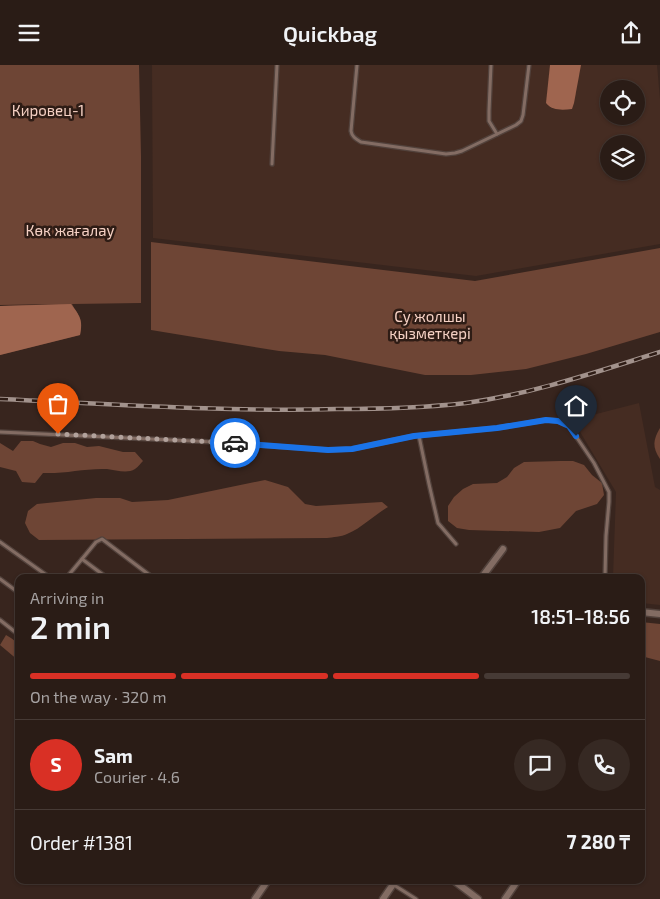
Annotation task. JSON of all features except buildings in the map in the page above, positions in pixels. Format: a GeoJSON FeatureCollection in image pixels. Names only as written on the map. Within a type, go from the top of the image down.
{"type":"FeatureCollection","features":[{"type":"Feature","properties":{"kind":"street"},"geometry":{"type":"LineString","coordinates":[[484,574],[503,549]]}},
{"type":"Feature","properties":{"kind":"street"},"geometry":{"type":"LineString","coordinates":[[645,612],[660,614]]}},
{"type":"Feature","properties":{"kind":"street"},"geometry":{"type":"LineString","coordinates":[[254,899],[265,884]]}},
{"type":"Feature","properties":{"kind":"street"},"geometry":{"type":"LineString","coordinates":[[383,899],[394,884]]}},
{"type":"Feature","properties":{"kind":"street"},"geometry":{"type":"LineString","coordinates":[[458,884],[478,899]]}},
{"type":"Feature","properties":{"kind":"street"},"geometry":{"type":"LineString","coordinates":[[505,899],[515,884]]}},
{"type":"Feature","properties":{"kind":"lane"},"geometry":{"type":"LineString","coordinates":[[272,164],[277,65]]}},
{"type":"Feature","properties":{"kind":"lane"},"geometry":{"type":"LineString","coordinates":[[357,65],[351,131],[355,139],[361,142],[446,154],[455,153],[521,121],[529,65]]}},
{"type":"Feature","properties":{"kind":"lane"},"geometry":{"type":"LineString","coordinates":[[491,65],[488,111],[489,121],[497,134]]}},
{"type":"Feature","properties":{"kind":"lane"},"geometry":{"type":"LineString","coordinates":[[0,432],[214,442],[328,450],[352,449],[419,436],[497,428],[546,420],[558,421],[569,426],[594,463],[608,492],[605,574]]}},
{"type":"Feature","properties":{"kind":"lane"},"geometry":{"type":"LineString","coordinates":[[419,436],[438,523],[456,544]]}},
{"type":"Feature","properties":{"kind":"lane"},"geometry":{"type":"LineString","coordinates":[[70,574],[96,542],[102,539],[148,574]]}},
{"type":"Feature","properties":{"kind":"lane"},"geometry":{"type":"LineString","coordinates":[[0,542],[45,574]]}},
{"type":"Feature","properties":{"kind":"lane"},"geometry":{"type":"LineString","coordinates":[[82,559],[102,574]]}},
{"type":"Feature","properties":{"kind":"lane"},"geometry":{"type":"LineString","coordinates":[[0,579],[15,590]]}},
{"type":"Feature","properties":{"kind":"lane"},"geometry":{"type":"LineString","coordinates":[[0,620],[15,632]]}},
{"type":"Feature","properties":{"kind":"lane"},"geometry":{"type":"LineString","coordinates":[[397,884],[416,899]]}},
{"type":"Feature","properties":{"kind":"shaded area"},"geometry":{"type":"Polygon","coordinates":[[[152,65],[657,65],[660,99],[660,244],[476,276],[153,238],[152,65]]]}},
{"type":"Feature","properties":{"kind":"shaded area"},"geometry":{"type":"Polygon","coordinates":[[[550,65],[581,65],[572,109],[554,109],[546,103],[550,65]]]}},
{"type":"Feature","properties":{"kind":"shaded area"},"geometry":{"type":"Polygon","coordinates":[[[71,304],[80,318],[80,335],[0,355],[0,306],[71,304]]]}},
{"type":"Feature","properties":{"kind":"shaded area"},"geometry":{"type":"Polygon","coordinates":[[[639,403],[655,487],[660,490],[660,605],[645,603],[645,574],[613,574],[616,492],[573,420],[639,403]]]}},
{"type":"Feature","properties":{"kind":"green space"},"geometry":{"type":"Polygon","coordinates":[[[0,65],[139,65],[141,303],[72,304],[81,321],[80,335],[0,355],[0,306],[59,304],[0,305],[0,65]]]}},
{"type":"Feature","properties":{"kind":"green space","name":"Су жолшы қызметкері"},"geometry":{"type":"Polygon","coordinates":[[[151,242],[475,281],[660,248],[660,332],[586,354],[526,369],[471,375],[425,375],[325,355],[279,351],[151,330],[151,242]]]}},
{"type":"Feature","properties":{"kind":"green space"},"geometry":{"type":"Polygon","coordinates":[[[660,428],[660,459],[654,443],[660,428]]]}},
{"type":"Feature","properties":{"kind":"green space"},"geometry":{"type":"Polygon","coordinates":[[[21,441],[33,441],[51,447],[63,443],[75,443],[87,447],[99,446],[123,452],[135,452],[143,461],[135,469],[129,471],[99,469],[43,473],[35,483],[22,482],[16,471],[0,467],[0,443],[13,451],[21,441]]]}},
{"type":"Feature","properties":{"kind":"green space"},"geometry":{"type":"Polygon","coordinates":[[[573,461],[584,465],[602,483],[604,495],[597,504],[576,511],[560,528],[539,532],[469,530],[457,528],[448,521],[448,506],[454,497],[463,489],[473,484],[497,483],[524,462],[573,461]]]}},
{"type":"Feature","properties":{"kind":"green space"},"geometry":{"type":"Polygon","coordinates":[[[265,480],[288,487],[305,504],[316,506],[382,502],[388,507],[352,531],[342,536],[327,538],[39,540],[30,533],[25,523],[28,511],[37,504],[96,498],[120,498],[132,502],[168,500],[265,480]]]}},
{"type":"Feature","properties":{"kind":"green space"},"geometry":{"type":"Polygon","coordinates":[[[645,622],[660,624],[660,661],[645,657],[645,622]]]}},
{"type":"Feature","properties":{"kind":"green space"},"geometry":{"type":"Polygon","coordinates":[[[6,635],[14,640],[15,658],[0,645],[6,635]]]}},
{"type":"Feature","properties":{"kind":"railway"},"geometry":{"type":"LineString","coordinates":[[0,399],[168,407],[295,410],[434,406],[466,403],[515,394],[564,382],[660,352]]}},
{"type":"Feature","properties":{"kind":"way so far"},"geometry":{"type":"LineString","coordinates":[[58,434],[235,443]]}},
{"type":"Feature","properties":{"kind":"route"},"geometry":{"type":"LineString","coordinates":[[235,443],[328,450],[352,449],[414,436],[497,428],[546,420],[558,421],[569,426],[576,436]]}},
{"type":"Feature","properties":{"kind":"park label","name":"Кировец-1"},"geometry":{"type":"Point","coordinates":[48,111]}},
{"type":"Feature","properties":{"kind":"park label","name":"Көк жағалау"},"geometry":{"type":"Point","coordinates":[70,231]}}]}
